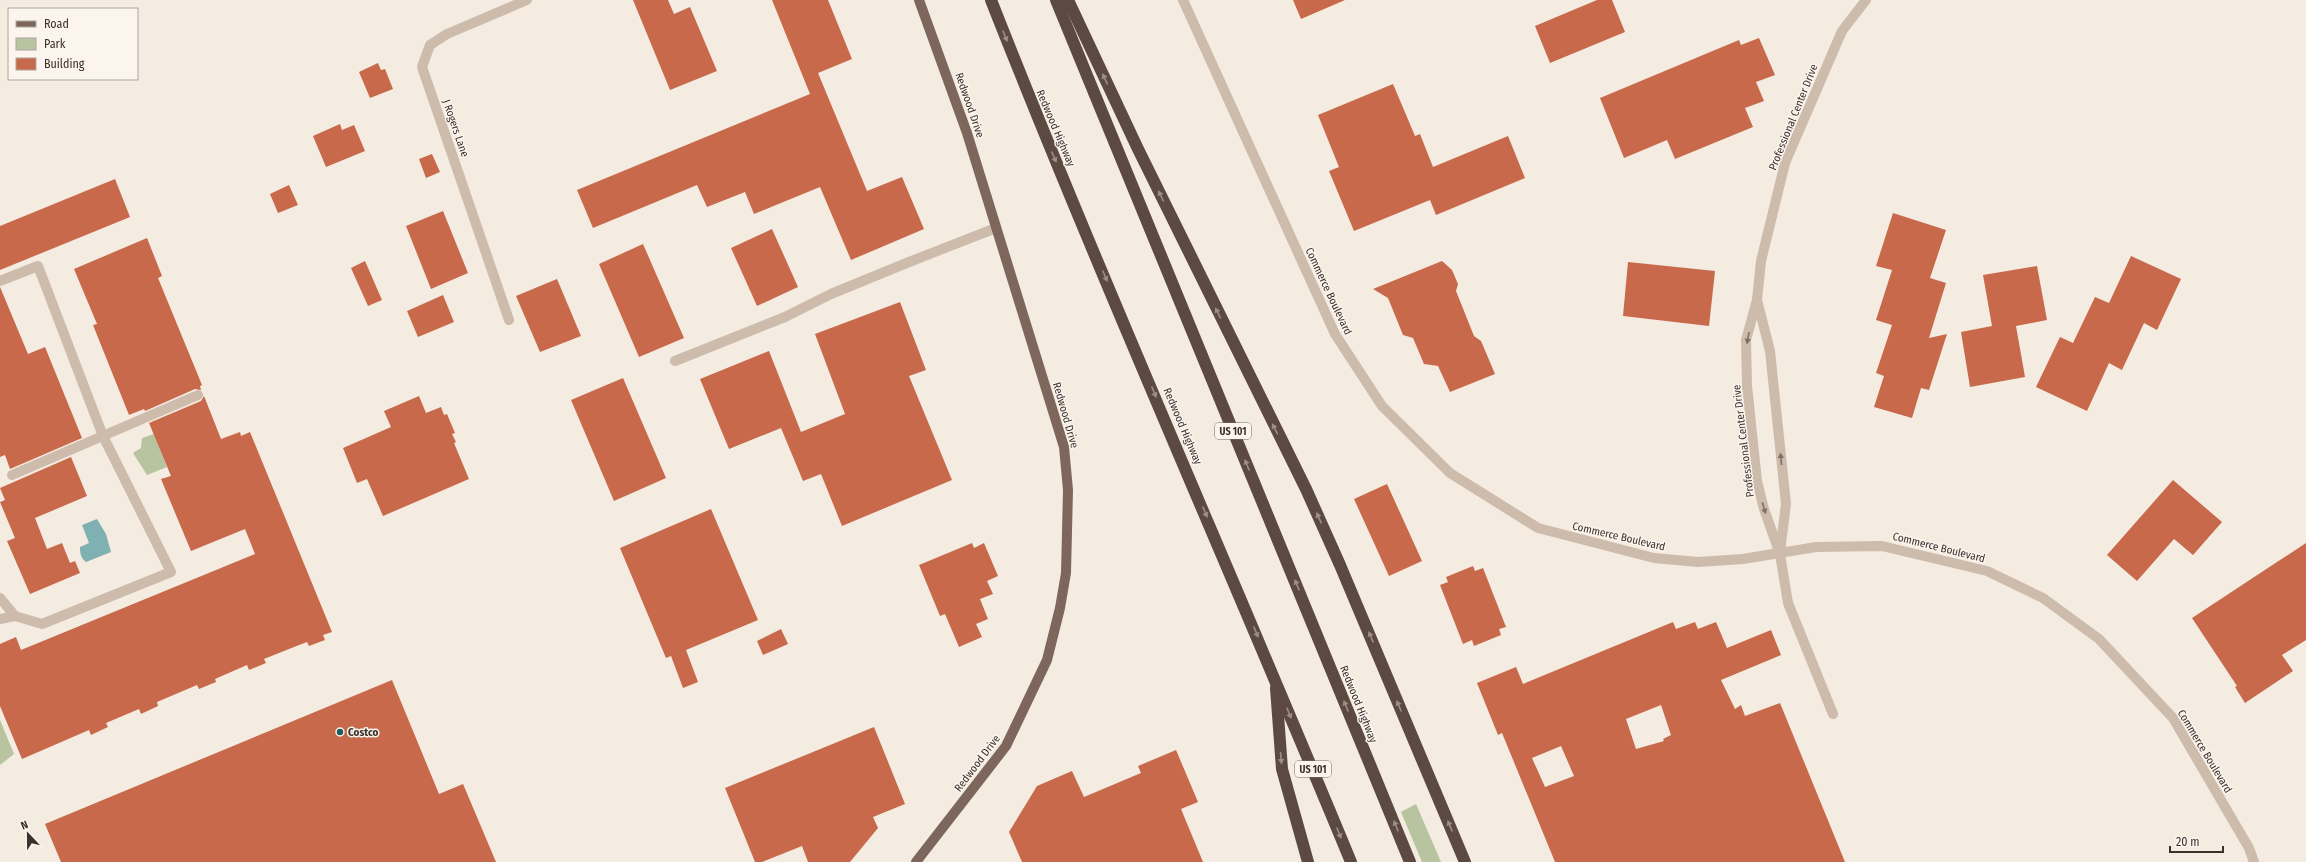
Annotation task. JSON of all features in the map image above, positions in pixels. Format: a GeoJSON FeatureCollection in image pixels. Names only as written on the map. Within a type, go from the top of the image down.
{"type":"FeatureCollection","features":[{"type":"Feature","properties":{"kind":"highway","name":"Redwood Highway"},"geometry":{"type":"LineString","coordinates":[[991,0],[1041,127],[1275,677],[1351,862]]}},
{"type":"Feature","properties":{"kind":"highway","name":"Redwood Highway"},"geometry":{"type":"LineString","coordinates":[[1056,0],[1410,862]]}},
{"type":"Feature","properties":{"kind":"highway"},"geometry":{"type":"LineString","coordinates":[[1068,0],[1138,150],[1331,544],[1465,862]]}},
{"type":"Feature","properties":{"kind":"highway"},"geometry":{"type":"LineString","coordinates":[[1275,677],[1282,769],[1308,862]]}},
{"type":"Feature","properties":{"kind":"main road","name":"Redwood Drive"},"geometry":{"type":"LineString","coordinates":[[916,862],[1006,746],[1047,660],[1060,608],[1066,573],[1068,490],[1064,447],[967,132],[919,0]]}},
{"type":"Feature","properties":{"kind":"street","name":"J Rogers Lane"},"geometry":{"type":"LineString","coordinates":[[509,320],[422,68],[430,45],[447,34],[527,0]]}},
{"type":"Feature","properties":{"kind":"street","name":"Commerce Boulevard"},"geometry":{"type":"LineString","coordinates":[[1183,0],[1335,334],[1382,406],[1450,473],[1538,528],[1654,558],[1698,562],[1780,554],[1816,547],[1882,546],[1987,571],[2043,598],[2098,639],[2173,718],[2249,848],[2254,862]]}},
{"type":"Feature","properties":{"kind":"street","name":"Professional Center Drive"},"geometry":{"type":"LineString","coordinates":[[1833,714],[1788,603],[1780,554],[1764,509],[1757,481],[1748,386],[1746,340],[1757,300],[1761,260],[1785,164],[1842,31],[1866,0]]}},
{"type":"Feature","properties":{"kind":"street"},"geometry":{"type":"LineString","coordinates":[[675,362],[785,317],[831,294],[996,228]]}},
{"type":"Feature","properties":{"kind":"street"},"geometry":{"type":"LineString","coordinates":[[0,281],[38,266],[103,436],[171,572],[42,624],[14,616],[0,619]]}},
{"type":"Feature","properties":{"kind":"street","name":"Professional Center Drive"},"geometry":{"type":"LineString","coordinates":[[1757,300],[1770,351],[1786,504],[1780,554]]}},
{"type":"Feature","properties":{"kind":"street"},"geometry":{"type":"LineString","coordinates":[[12,475],[198,395]]}},
{"type":"Feature","properties":{"kind":"street"},"geometry":{"type":"LineString","coordinates":[[0,598],[14,616]]}},
{"type":"Feature","properties":{"kind":"green space"},"geometry":{"type":"Polygon","coordinates":[[[154,434],[167,467],[147,475],[133,453],[141,448],[142,438],[154,434]]]}},
{"type":"Feature","properties":{"kind":"green space"},"geometry":{"type":"Polygon","coordinates":[[[0,720],[14,754],[0,765],[0,720]]]}},
{"type":"Feature","properties":{"kind":"green space"},"geometry":{"type":"Polygon","coordinates":[[[1416,804],[1441,862],[1422,862],[1401,812],[1416,804]]]}},
{"type":"Feature","properties":{"kind":"water"},"geometry":{"type":"Polygon","coordinates":[[[97,519],[106,534],[111,552],[86,562],[81,556],[80,547],[89,543],[82,525],[97,519]]]}},
{"type":"Feature","properties":{"kind":"building"},"geometry":{"type":"Polygon","coordinates":[[[633,0],[668,0],[674,14],[690,7],[717,71],[670,90],[633,0]]]}},
{"type":"Feature","properties":{"kind":"building"},"geometry":{"type":"Polygon","coordinates":[[[772,0],[828,0],[852,59],[818,73],[867,191],[902,177],[924,229],[851,260],[820,187],[754,214],[745,192],[707,207],[697,185],[593,228],[577,190],[810,94],[772,0]]]}},
{"type":"Feature","properties":{"kind":"building"},"geometry":{"type":"Polygon","coordinates":[[[1293,0],[1345,0],[1301,19],[1293,0]]]}},
{"type":"Feature","properties":{"kind":"building"},"geometry":{"type":"Polygon","coordinates":[[[1597,0],[1612,0],[1625,32],[1550,63],[1535,26],[1597,0]]]}},
{"type":"Feature","properties":{"kind":"building"},"geometry":{"type":"Polygon","coordinates":[[[1759,38],[1775,75],[1756,82],[1764,101],[1745,108],[1753,127],[1675,159],[1667,140],[1624,158],[1600,98],[1739,40],[1741,45],[1759,38]]]}},
{"type":"Feature","properties":{"kind":"building"},"geometry":{"type":"Polygon","coordinates":[[[378,63],[381,70],[385,69],[393,89],[370,98],[359,72],[378,63]]]}},
{"type":"Feature","properties":{"kind":"building"},"geometry":{"type":"Polygon","coordinates":[[[1393,84],[1415,136],[1420,134],[1433,167],[1508,136],[1525,178],[1436,215],[1430,200],[1354,231],[1329,171],[1339,167],[1318,115],[1393,84]]]}},
{"type":"Feature","properties":{"kind":"building"},"geometry":{"type":"Polygon","coordinates":[[[340,124],[342,130],[354,125],[365,151],[326,167],[313,136],[340,124]]]}},
{"type":"Feature","properties":{"kind":"building"},"geometry":{"type":"Polygon","coordinates":[[[432,154],[440,172],[426,178],[419,159],[432,154]]]}},
{"type":"Feature","properties":{"kind":"building"},"geometry":{"type":"Polygon","coordinates":[[[115,179],[130,217],[0,270],[0,226],[115,179]]]}},
{"type":"Feature","properties":{"kind":"building"},"geometry":{"type":"Polygon","coordinates":[[[289,185],[298,205],[278,213],[270,194],[289,185]]]}},
{"type":"Feature","properties":{"kind":"building"},"geometry":{"type":"Polygon","coordinates":[[[443,211],[468,273],[431,289],[406,226],[443,211]]]}},
{"type":"Feature","properties":{"kind":"building"},"geometry":{"type":"Polygon","coordinates":[[[1893,213],[1946,230],[1930,278],[1946,283],[1929,338],[1947,334],[1929,390],[1921,388],[1912,418],[1874,407],[1884,376],[1876,373],[1892,325],[1876,320],[1892,270],[1876,266],[1893,213]]]}},
{"type":"Feature","properties":{"kind":"building"},"geometry":{"type":"Polygon","coordinates":[[[772,229],[798,287],[757,306],[731,248],[772,229]]]}},
{"type":"Feature","properties":{"kind":"building"},"geometry":{"type":"Polygon","coordinates":[[[147,238],[162,276],[158,278],[202,385],[200,386],[201,390],[195,389],[145,411],[144,409],[129,415],[93,325],[97,324],[74,269],[147,238]]]}},
{"type":"Feature","properties":{"kind":"building"},"geometry":{"type":"Polygon","coordinates":[[[643,244],[684,338],[639,357],[599,264],[643,244]]]}},
{"type":"Feature","properties":{"kind":"building"},"geometry":{"type":"Polygon","coordinates":[[[2131,256],[2181,279],[2157,330],[2144,323],[2122,370],[2109,363],[2087,411],[2036,387],[2060,337],[2073,343],[2095,297],[2109,303],[2131,256]]]}},
{"type":"Feature","properties":{"kind":"building"},"geometry":{"type":"Polygon","coordinates":[[[365,261],[382,300],[368,306],[351,268],[365,261]]]}},
{"type":"Feature","properties":{"kind":"building"},"geometry":{"type":"Polygon","coordinates":[[[1442,261],[1452,270],[1458,284],[1456,291],[1474,336],[1481,341],[1495,374],[1450,392],[1438,366],[1424,364],[1413,338],[1403,335],[1388,298],[1373,289],[1442,261]]]}},
{"type":"Feature","properties":{"kind":"building"},"geometry":{"type":"Polygon","coordinates":[[[1628,262],[1715,271],[1709,326],[1623,316],[1628,262]]]}},
{"type":"Feature","properties":{"kind":"building"},"geometry":{"type":"Polygon","coordinates":[[[2037,266],[2047,320],[2016,326],[2025,377],[1970,387],[1961,332],[1992,326],[1983,275],[2037,266]]]}},
{"type":"Feature","properties":{"kind":"building"},"geometry":{"type":"Polygon","coordinates":[[[557,279],[581,336],[540,352],[516,296],[557,279]]]}},
{"type":"Feature","properties":{"kind":"building"},"geometry":{"type":"Polygon","coordinates":[[[0,287],[28,354],[45,347],[82,438],[10,469],[5,455],[0,457],[0,287]]]}},
{"type":"Feature","properties":{"kind":"building"},"geometry":{"type":"Polygon","coordinates":[[[443,295],[454,322],[418,337],[407,311],[443,295]]]}},
{"type":"Feature","properties":{"kind":"building"},"geometry":{"type":"Polygon","coordinates":[[[900,302],[926,370],[909,376],[952,480],[842,526],[821,474],[803,481],[781,428],[729,449],[700,379],[769,351],[801,432],[845,414],[815,334],[900,302]]]}},
{"type":"Feature","properties":{"kind":"building"},"geometry":{"type":"Polygon","coordinates":[[[623,378],[666,478],[614,501],[571,400],[623,378]]]}},
{"type":"Feature","properties":{"kind":"building"},"geometry":{"type":"Polygon","coordinates":[[[204,396],[221,439],[240,432],[241,436],[250,432],[332,632],[323,635],[325,640],[309,646],[307,642],[294,647],[264,659],[266,663],[249,670],[247,665],[215,679],[216,682],[199,689],[197,685],[157,702],[158,706],[141,714],[139,709],[106,723],[108,727],[91,735],[89,730],[22,759],[0,706],[0,644],[16,637],[21,650],[255,554],[245,529],[191,551],[161,479],[171,476],[149,423],[201,401],[204,396]]]}},
{"type":"Feature","properties":{"kind":"building"},"geometry":{"type":"Polygon","coordinates":[[[419,396],[426,413],[441,407],[444,415],[447,414],[455,433],[452,434],[456,442],[454,443],[469,479],[383,516],[367,479],[357,483],[343,448],[391,427],[384,411],[419,396]]]}},
{"type":"Feature","properties":{"kind":"building"},"geometry":{"type":"Polygon","coordinates":[[[71,457],[87,496],[35,518],[47,549],[62,543],[70,563],[75,561],[80,573],[30,594],[7,541],[15,538],[0,502],[5,500],[0,488],[71,457]]]}},
{"type":"Feature","properties":{"kind":"building"},"geometry":{"type":"Polygon","coordinates":[[[2173,480],[2222,522],[2193,555],[2174,539],[2137,581],[2107,555],[2173,480]]]}},
{"type":"Feature","properties":{"kind":"building"},"geometry":{"type":"Polygon","coordinates":[[[1387,484],[1422,561],[1389,576],[1354,499],[1387,484]]]}},
{"type":"Feature","properties":{"kind":"building"},"geometry":{"type":"Polygon","coordinates":[[[711,509],[758,620],[686,650],[698,682],[683,688],[671,656],[666,658],[620,548],[711,509]]]}},
{"type":"Feature","properties":{"kind":"building"},"geometry":{"type":"Polygon","coordinates":[[[972,543],[974,548],[984,543],[998,576],[987,581],[993,594],[980,599],[988,619],[976,624],[982,637],[959,647],[945,614],[940,616],[919,565],[972,543]]]}},
{"type":"Feature","properties":{"kind":"building"},"geometry":{"type":"Polygon","coordinates":[[[2306,543],[2306,640],[2282,655],[2293,671],[2245,703],[2235,687],[2237,686],[2192,618],[2306,543]]]}},
{"type":"Feature","properties":{"kind":"building"},"geometry":{"type":"Polygon","coordinates":[[[1473,566],[1475,571],[1483,568],[1506,627],[1499,629],[1501,635],[1474,646],[1472,640],[1463,644],[1440,585],[1448,582],[1446,577],[1473,566]]]}},
{"type":"Feature","properties":{"kind":"building"},"geometry":{"type":"Polygon","coordinates":[[[1673,622],[1676,629],[1695,622],[1698,629],[1716,622],[1727,648],[1771,630],[1781,655],[1721,680],[1735,709],[1741,705],[1745,716],[1780,703],[1845,862],[1555,862],[1502,733],[1498,735],[1477,683],[1516,667],[1523,684],[1673,622]],[[1661,705],[1626,719],[1636,749],[1664,741],[1663,739],[1671,735],[1661,705]],[[1561,746],[1532,758],[1545,787],[1574,776],[1561,746]]]}},
{"type":"Feature","properties":{"kind":"building"},"geometry":{"type":"Polygon","coordinates":[[[781,629],[788,644],[763,655],[757,641],[781,629]]]}},
{"type":"Feature","properties":{"kind":"building","name":"Costco"},"geometry":{"type":"Polygon","coordinates":[[[392,680],[439,794],[463,784],[496,862],[61,862],[45,824],[392,680]]]}},
{"type":"Feature","properties":{"kind":"building"},"geometry":{"type":"Polygon","coordinates":[[[874,727],[905,804],[873,817],[878,828],[850,862],[808,862],[802,846],[762,862],[755,862],[725,788],[874,727]]]}},
{"type":"Feature","properties":{"kind":"building"},"geometry":{"type":"Polygon","coordinates":[[[1176,750],[1198,802],[1181,809],[1203,862],[1022,862],[1009,832],[1037,786],[1072,771],[1084,797],[1141,773],[1138,766],[1176,750]]]}},
{"type":"Feature","properties":{"kind":"place","name":"Costco"},"geometry":{"type":"Point","coordinates":[340,732]}}]}
